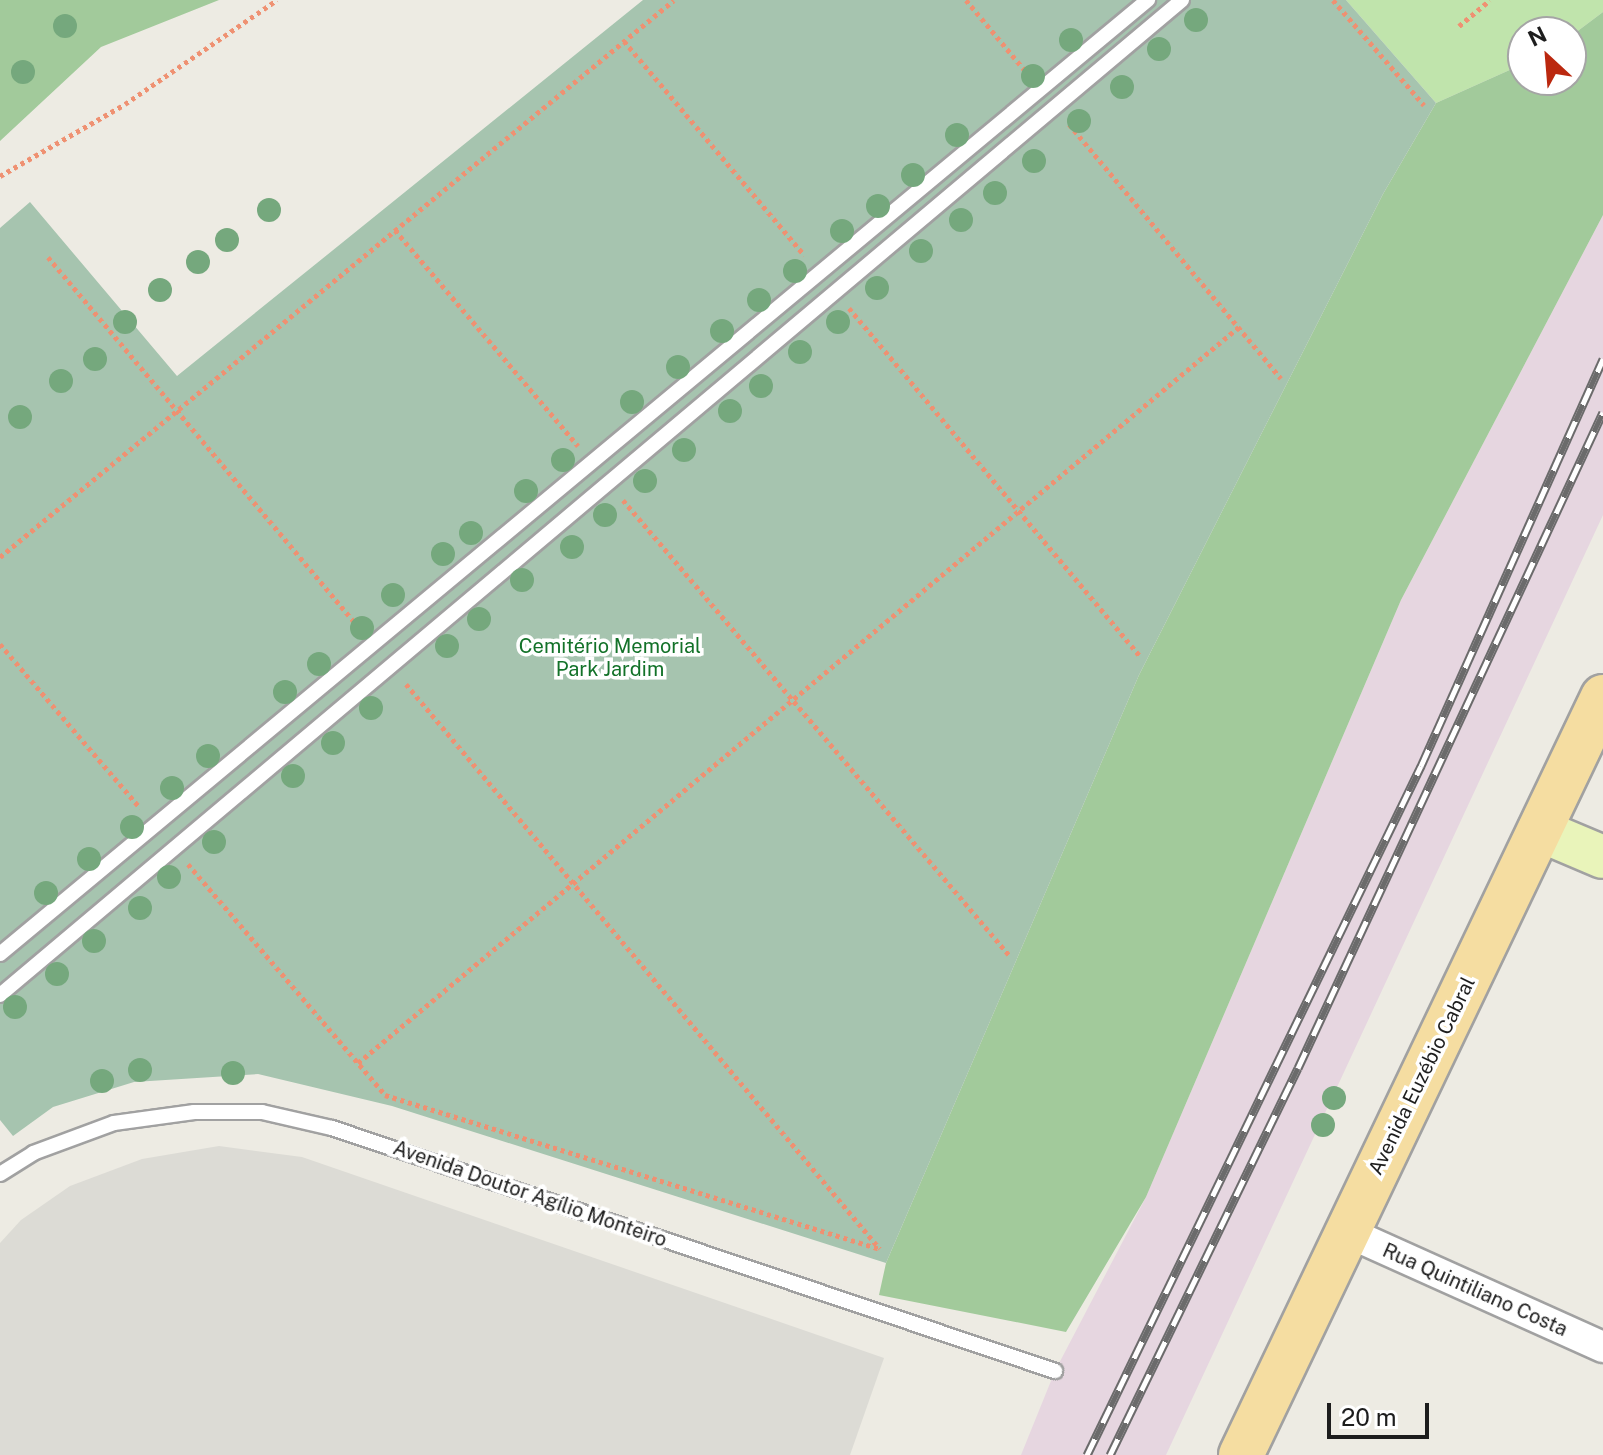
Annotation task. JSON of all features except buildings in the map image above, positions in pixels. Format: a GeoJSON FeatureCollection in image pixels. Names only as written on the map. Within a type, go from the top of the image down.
{"type":"FeatureCollection","features":[{"type":"Feature","properties":{"kind":"main road","name":"Avenida Euzébio Cabral"},"geometry":{"type":"LineString","coordinates":[[1241,1455],[1603,697]]}},
{"type":"Feature","properties":{"kind":"street"},"geometry":{"type":"LineString","coordinates":[[1539,830],[1603,857]]}},
{"type":"Feature","properties":{"kind":"street","name":"Rua Quintiliano Costa"},"geometry":{"type":"LineString","coordinates":[[1347,1232],[1603,1347]]}},
{"type":"Feature","properties":{"kind":"lane"},"geometry":{"type":"LineString","coordinates":[[0,954],[1148,0]]}},
{"type":"Feature","properties":{"kind":"lane"},"geometry":{"type":"LineString","coordinates":[[0,995],[1182,0]]}},
{"type":"Feature","properties":{"kind":"lane","name":"Avenida Doutor Agílio Monteiro"},"geometry":{"type":"LineString","coordinates":[[0,1174],[33,1153],[114,1123],[194,1112],[262,1112],[332,1128],[1055,1371]]}},
{"type":"Feature","properties":{"kind":"path"},"geometry":{"type":"LineString","coordinates":[[0,176],[125,104],[277,0]]}},
{"type":"Feature","properties":{"kind":"path"},"geometry":{"type":"LineString","coordinates":[[0,557],[674,0]]}},
{"type":"Feature","properties":{"kind":"path"},"geometry":{"type":"LineString","coordinates":[[966,0],[1040,89]]}},
{"type":"Feature","properties":{"kind":"path"},"geometry":{"type":"LineString","coordinates":[[1333,0],[1424,105]]}},
{"type":"Feature","properties":{"kind":"path"},"geometry":{"type":"LineString","coordinates":[[1459,26],[1490,0]]}},
{"type":"Feature","properties":{"kind":"path"},"geometry":{"type":"LineString","coordinates":[[624,41],[819,273]]}},
{"type":"Feature","properties":{"kind":"path"},"geometry":{"type":"LineString","coordinates":[[1055,107],[1281,378]]}},
{"type":"Feature","properties":{"kind":"path"},"geometry":{"type":"LineString","coordinates":[[395,230],[592,462]]}},
{"type":"Feature","properties":{"kind":"path"},"geometry":{"type":"LineString","coordinates":[[48,257],[373,644]]}},
{"type":"Feature","properties":{"kind":"path"},"geometry":{"type":"LineString","coordinates":[[835,292],[1141,657]]}},
{"type":"Feature","properties":{"kind":"path"},"geometry":{"type":"LineString","coordinates":[[358,1063],[1239,327]]}},
{"type":"Feature","properties":{"kind":"path"},"geometry":{"type":"LineString","coordinates":[[608,482],[1009,955]]}},
{"type":"Feature","properties":{"kind":"path"},"geometry":{"type":"LineString","coordinates":[[0,644],[155,825]]}},
{"type":"Feature","properties":{"kind":"path"},"geometry":{"type":"LineString","coordinates":[[174,848],[385,1095],[880,1249],[390,666]]}},
{"type":"Feature","properties":{"kind":"shaded area"},"geometry":{"type":"Polygon","coordinates":[[[1603,215],[1603,515],[1166,1455],[1021,1455],[1055,1371],[1146,1197],[1401,600],[1603,215]]]}},
{"type":"Feature","properties":{"kind":"shaded area"},"geometry":{"type":"Polygon","coordinates":[[[219,1146],[302,1157],[884,1358],[850,1455],[0,1455],[0,1243],[21,1220],[70,1186],[142,1159],[219,1146]]]}},
{"type":"Feature","properties":{"kind":"green space"},"geometry":{"type":"Polygon","coordinates":[[[0,0],[219,0],[101,47],[0,141],[0,0]]]}},
{"type":"Feature","properties":{"kind":"green space","name":"Cemitério Memorial Park Jardim"},"geometry":{"type":"Polygon","coordinates":[[[643,0],[1346,0],[1436,103],[1383,194],[1139,675],[886,1263],[392,1106],[258,1074],[134,1082],[53,1107],[13,1136],[0,1120],[0,228],[30,202],[177,376],[643,0]]]}},
{"type":"Feature","properties":{"kind":"green space"},"geometry":{"type":"Polygon","coordinates":[[[1346,0],[1603,0],[1603,12],[1587,24],[1587,16],[1507,16],[1507,71],[1436,103],[1346,0]]]}},
{"type":"Feature","properties":{"kind":"green space"},"geometry":{"type":"Polygon","coordinates":[[[1603,12],[1603,215],[1401,600],[1146,1197],[1066,1332],[879,1295],[886,1263],[1139,675],[1383,194],[1436,103],[1507,71],[1507,96],[1587,96],[1587,24],[1603,12]]]}},
{"type":"Feature","properties":{"kind":"railway"},"geometry":{"type":"LineString","coordinates":[[1087,1455],[1421,766],[1603,359]]}},
{"type":"Feature","properties":{"kind":"railway"},"geometry":{"type":"LineString","coordinates":[[1110,1455],[1298,1068],[1603,412]]}}]}
